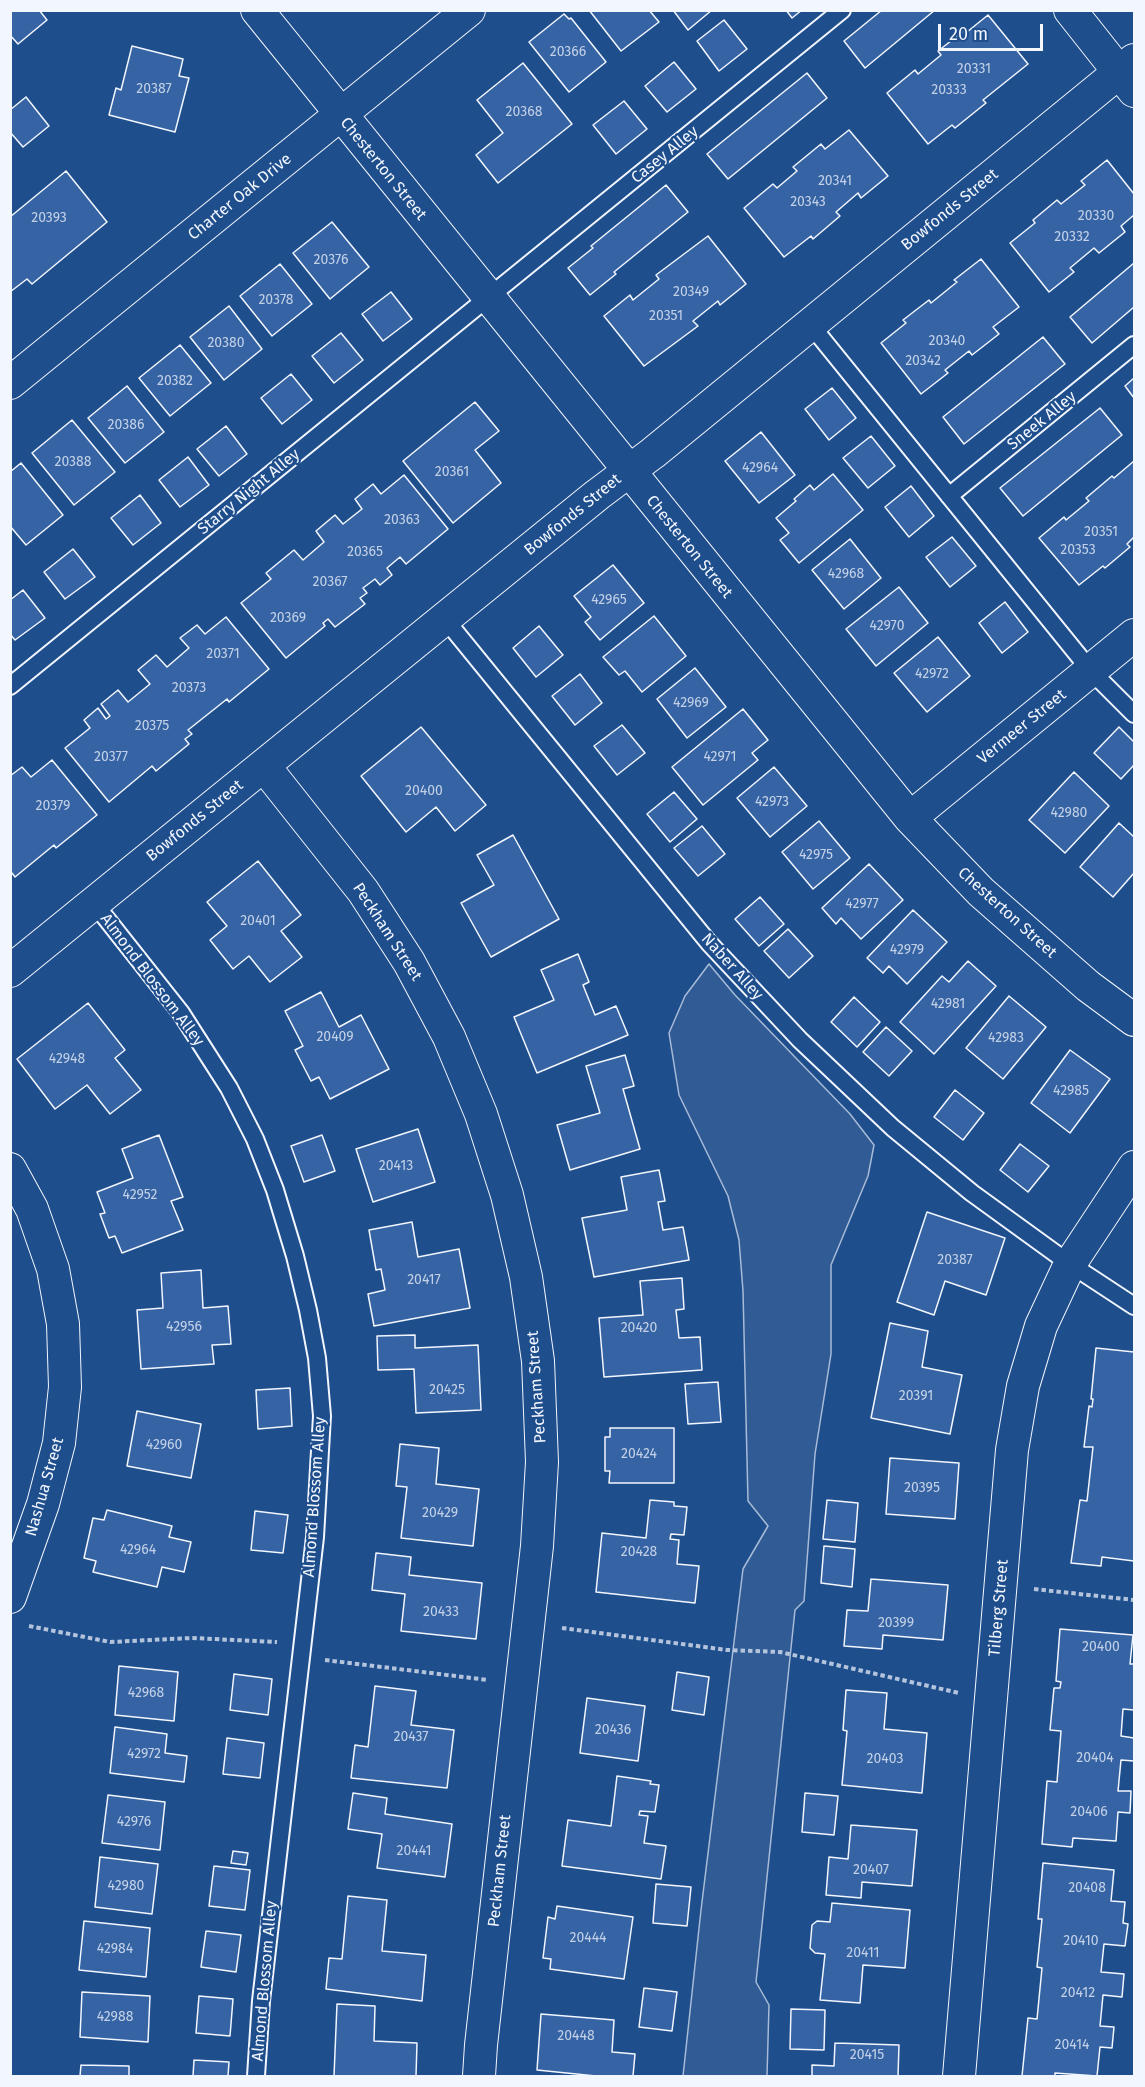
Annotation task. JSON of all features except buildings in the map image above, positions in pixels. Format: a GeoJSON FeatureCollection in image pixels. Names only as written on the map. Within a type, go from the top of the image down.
{"type":"FeatureCollection","features":[{"type":"Feature","properties":{"kind":"street","name":"Chesterton Street"},"geometry":{"type":"LineString","coordinates":[[257,10],[627,471],[910,818],[990,900],[1088,986],[1134,1020]]}},
{"type":"Feature","properties":{"kind":"street","name":"Charter Oak Drive"},"geometry":{"type":"LineString","coordinates":[[10,383],[469,10]]}},
{"type":"Feature","properties":{"kind":"street"},"geometry":{"type":"LineString","coordinates":[[1070,10],[1129,74]]}},
{"type":"Feature","properties":{"kind":"street","name":"Bowfonds Street"},"geometry":{"type":"LineString","coordinates":[[10,971],[627,471],[654,453],[810,324],[1129,74]]}},
{"type":"Feature","properties":{"kind":"street","name":"Vermeer Street"},"geometry":{"type":"LineString","coordinates":[[910,818],[1134,635]]}},
{"type":"Feature","properties":{"kind":"street","name":"Peckham Street"},"geometry":{"type":"LineString","coordinates":[[264,766],[363,891],[409,962],[449,1036],[481,1114],[507,1195],[526,1277],[538,1360],[542,1462],[537,1546],[479,2076]]}},
{"type":"Feature","properties":{"kind":"street","name":"Tilberg Street"},"geometry":{"type":"LineString","coordinates":[[960,2076],[1012,1450],[1023,1386],[1041,1326],[1070,1264],[1134,1167]]}},
{"type":"Feature","properties":{"kind":"street","name":"Nashua Street"},"geometry":{"type":"LineString","coordinates":[[10,1169],[32,1209],[53,1269],[63,1324],[66,1387],[59,1443],[15,1610]]}},
{"type":"Feature","properties":{"kind":"lane","name":"Casey Alley"},"geometry":{"type":"LineString","coordinates":[[488,299],[842,10]]}},
{"type":"Feature","properties":{"kind":"lane","name":"Starry Night Alley"},"geometry":{"type":"LineString","coordinates":[[10,686],[488,299]]}},
{"type":"Feature","properties":{"kind":"lane"},"geometry":{"type":"LineString","coordinates":[[810,324],[1091,671],[1134,714]]}},
{"type":"Feature","properties":{"kind":"lane","name":"Sneek Alley"},"geometry":{"type":"LineString","coordinates":[[949,496],[1134,345]]}},
{"type":"Feature","properties":{"kind":"lane","name":"Naber Alley"},"geometry":{"type":"LineString","coordinates":[[445,619],[709,943],[800,1040],[893,1128],[972,1193],[1070,1264],[1134,1306]]}},
{"type":"Feature","properties":{"kind":"lane","name":"Almond Blossom Alley"},"geometry":{"type":"LineString","coordinates":[[94,903],[181,1013],[229,1088],[275,1190],[295,1256],[308,1310],[316,1358],[322,1416],[316,1527],[261,2001],[256,2076]]}},
{"type":"Feature","properties":{"kind":"path"},"geometry":{"type":"LineString","coordinates":[[1001,1586],[1134,1600]]}},
{"type":"Feature","properties":{"kind":"path"},"geometry":{"type":"LineString","coordinates":[[15,1610],[110,1642],[192,1638],[266,1640],[301,1651],[522,1685]]}},
{"type":"Feature","properties":{"kind":"path"},"geometry":{"type":"LineString","coordinates":[[528,1624],[727,1650],[780,1652],[991,1699]]}},
{"type":"Feature","properties":{"kind":"shaded area"},"geometry":{"type":"Polygon","coordinates":[[[709,964],[735,995],[850,1114],[874,1145],[868,1176],[831,1265],[831,1354],[815,1454],[804,1601],[795,1610],[756,1982],[769,2005],[767,2076],[683,2076],[743,1569],[768,1526],[748,1501],[743,1291],[739,1240],[728,1196],[679,1095],[669,1033],[685,996],[709,964]]]}}]}
